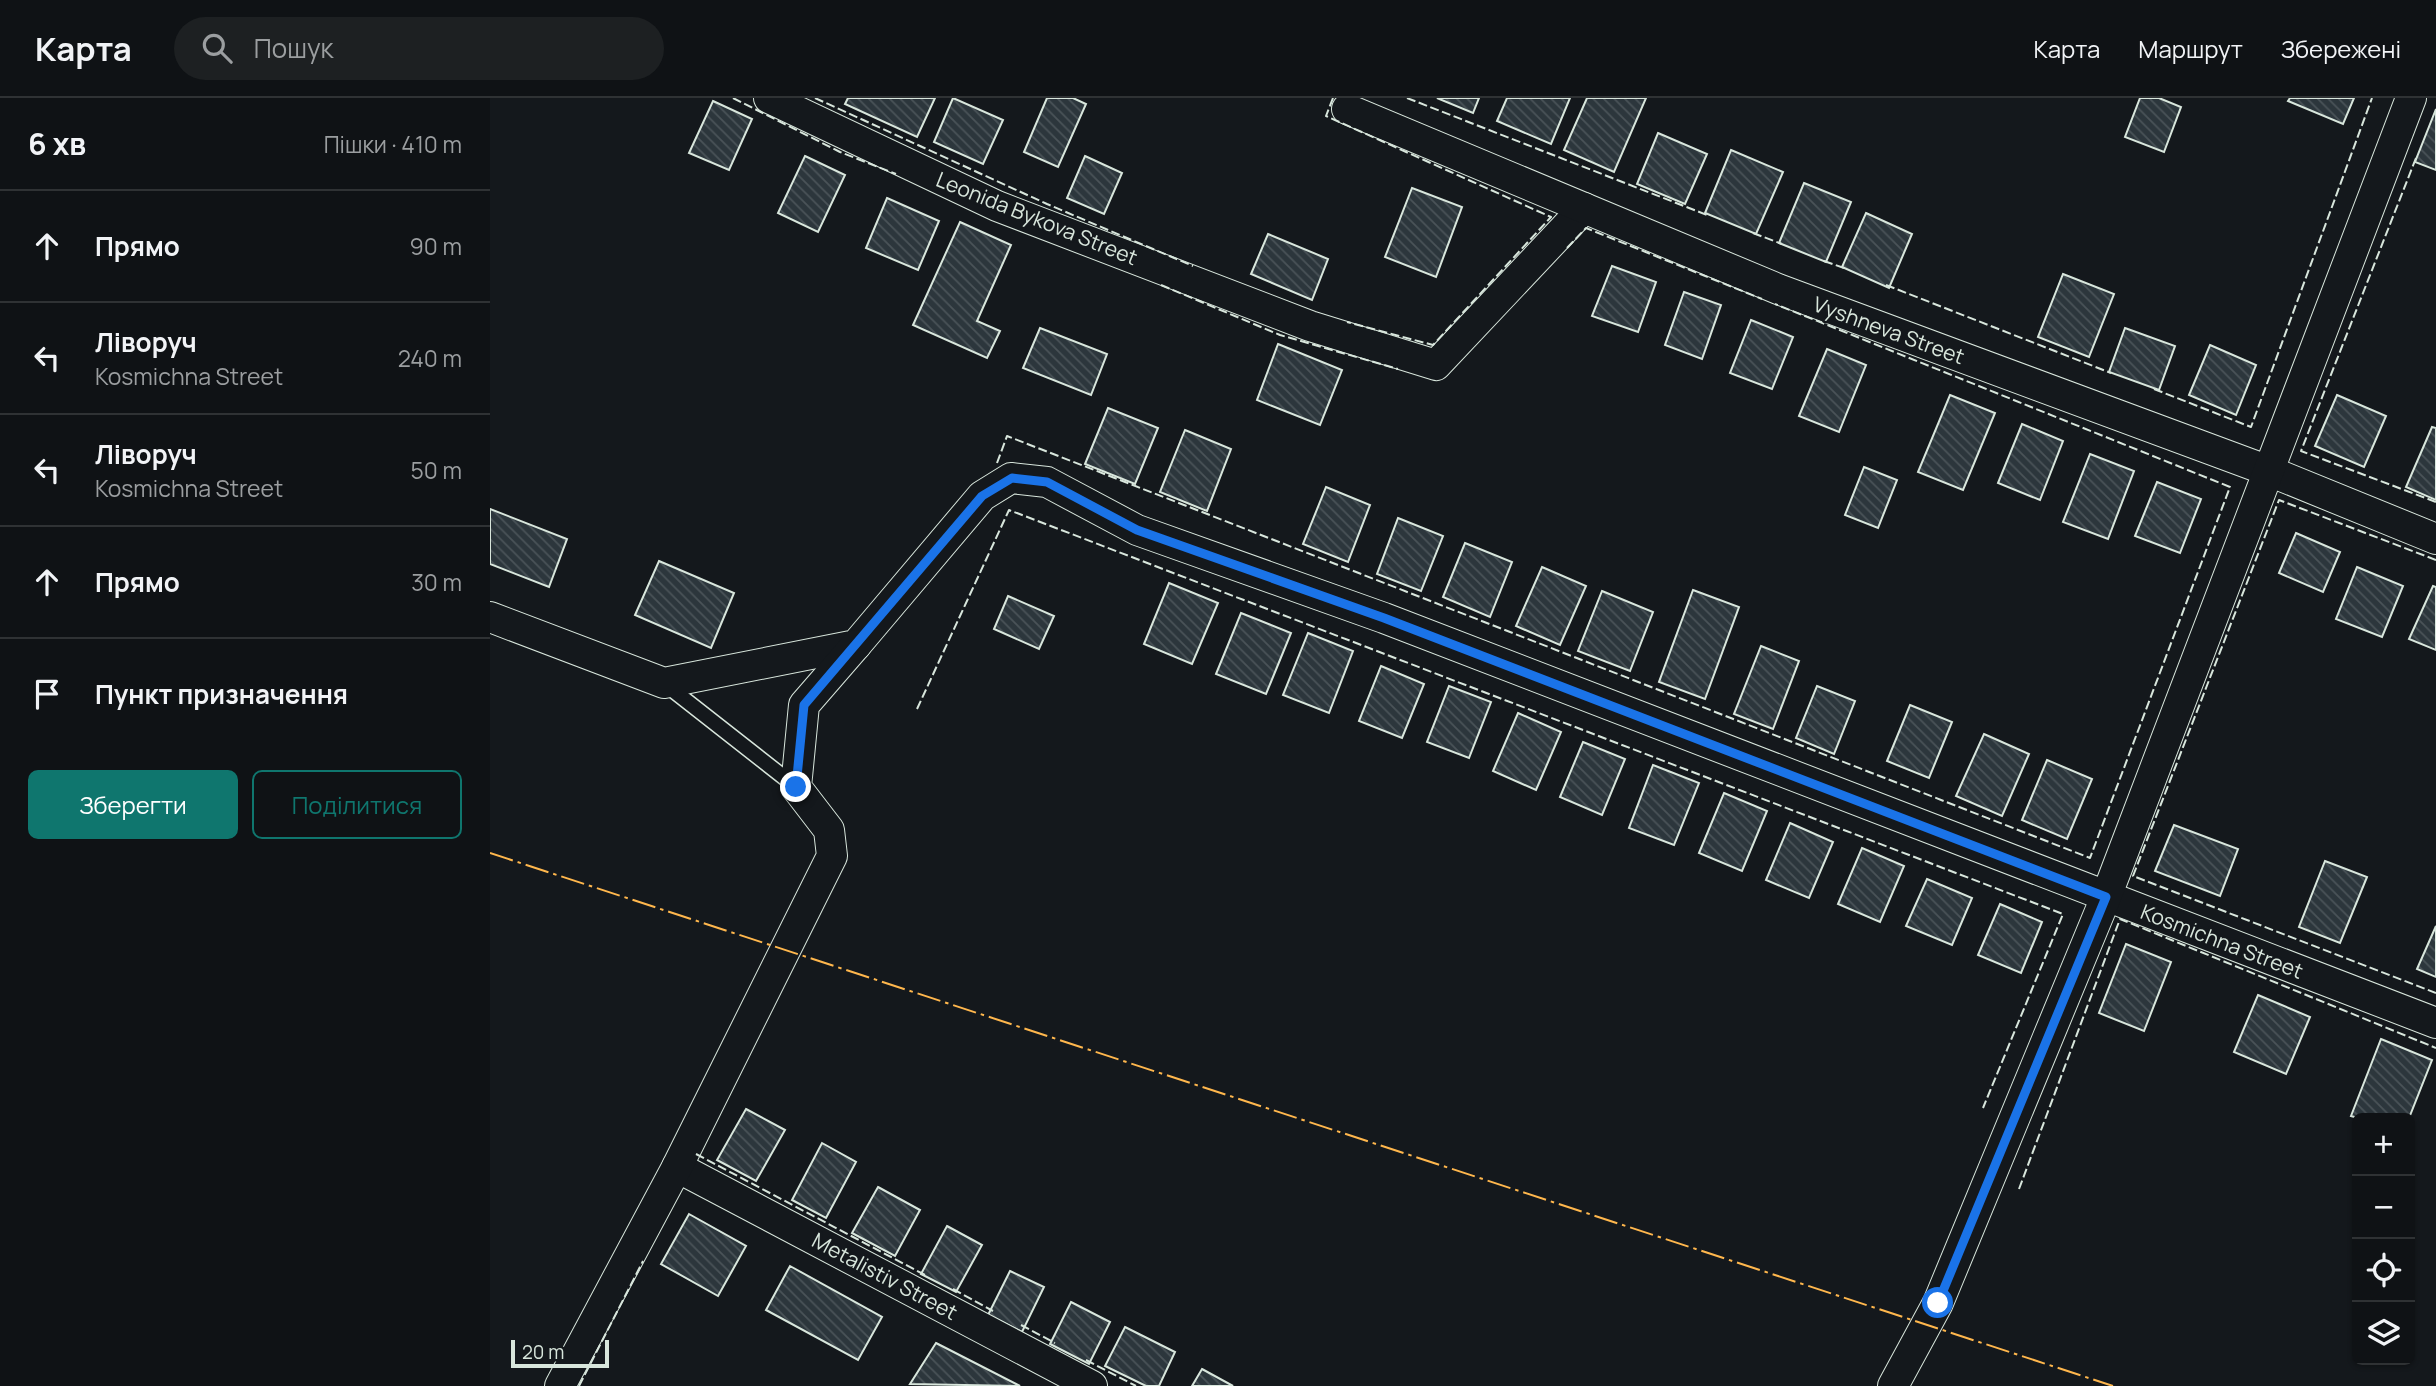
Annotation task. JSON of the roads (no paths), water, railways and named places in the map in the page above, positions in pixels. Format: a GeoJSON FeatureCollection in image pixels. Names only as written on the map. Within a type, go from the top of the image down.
{"type":"FeatureCollection","features":[{"type":"Feature","properties":{"kind":"street","name":"Leonida Bykova Street"},"geometry":{"type":"LineString","coordinates":[[769,98],[997,206],[1310,326],[1436,365],[1584,208]]}},
{"type":"Feature","properties":{"kind":"street"},"geometry":{"type":"LineString","coordinates":[[1894,1386],[1938,1303],[2106,897],[2411,98]]}},
{"type":"Feature","properties":{"kind":"street","name":"Vyshneva Street"},"geometry":{"type":"LineString","coordinates":[[1347,109],[1778,289],[2269,471],[2436,539]]}},
{"type":"Feature","properties":{"kind":"street","name":"Kosmichna Street"},"geometry":{"type":"LineString","coordinates":[[796,787],[804,705],[982,496],[1012,478],[1047,482],[1137,530],[1384,618],[2436,1023]]}},
{"type":"Feature","properties":{"kind":"street"},"geometry":{"type":"LineString","coordinates":[[490,617],[664,683],[856,645]]}},
{"type":"Feature","properties":{"kind":"street"},"geometry":{"type":"LineString","coordinates":[[560,1386],[677,1167],[832,856],[829,830],[796,787]]}},
{"type":"Feature","properties":{"kind":"street","name":"Metalistiv Street"},"geometry":{"type":"LineString","coordinates":[[677,1167],[1092,1386]]}},
{"type":"Feature","properties":{"kind":"lane"},"geometry":{"type":"LineString","coordinates":[[664,683],[796,787]]}}]}
